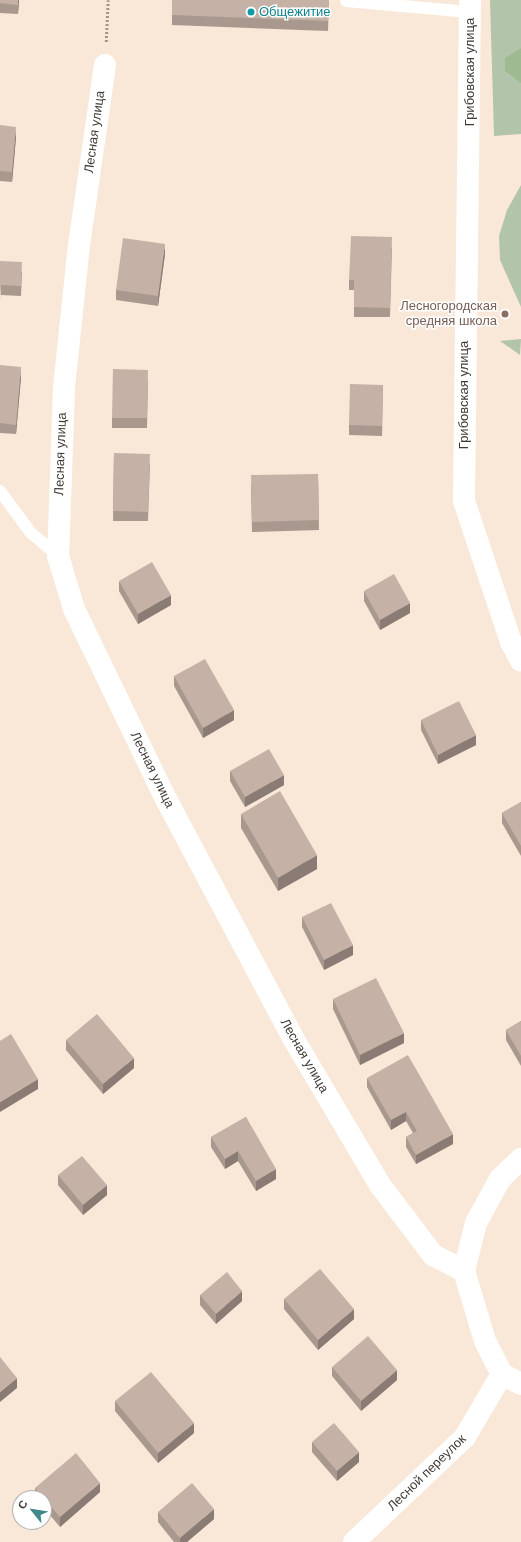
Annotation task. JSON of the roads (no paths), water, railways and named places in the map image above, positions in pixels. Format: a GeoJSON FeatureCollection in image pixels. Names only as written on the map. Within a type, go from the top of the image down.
{"type":"FeatureCollection","features":[{"type":"Feature","properties":{"kind":"street","name":"Грибовская улица"},"geometry":{"type":"LineString","coordinates":[[470,6],[464,501],[511,642],[521,661]]}},
{"type":"Feature","properties":{"kind":"street","name":"Лесная улица"},"geometry":{"type":"LineString","coordinates":[[105,64],[79,245],[64,388],[58,556],[74,609],[116,697],[293,1038],[380,1185],[433,1255],[464,1272]]}},
{"type":"Feature","properties":{"kind":"street"},"geometry":{"type":"LineString","coordinates":[[511,1379],[485,1341],[464,1272],[476,1223],[500,1180],[521,1159]]}},
{"type":"Feature","properties":{"kind":"street","name":"Лесной переулок"},"geometry":{"type":"LineString","coordinates":[[354,1542],[465,1437],[511,1379]]}},
{"type":"Feature","properties":{"kind":"lane"},"geometry":{"type":"LineString","coordinates":[[346,1],[470,6]]}},
{"type":"Feature","properties":{"kind":"lane"},"geometry":{"type":"LineString","coordinates":[[0,491],[31,533],[58,556]]}},
{"type":"Feature","properties":{"kind":"place","name":"Общежитие"},"geometry":{"type":"Point","coordinates":[251,12]}},
{"type":"Feature","properties":{"kind":"place","name":"Лесногородская средняя школа"},"geometry":{"type":"Point","coordinates":[505,314]}}]}
